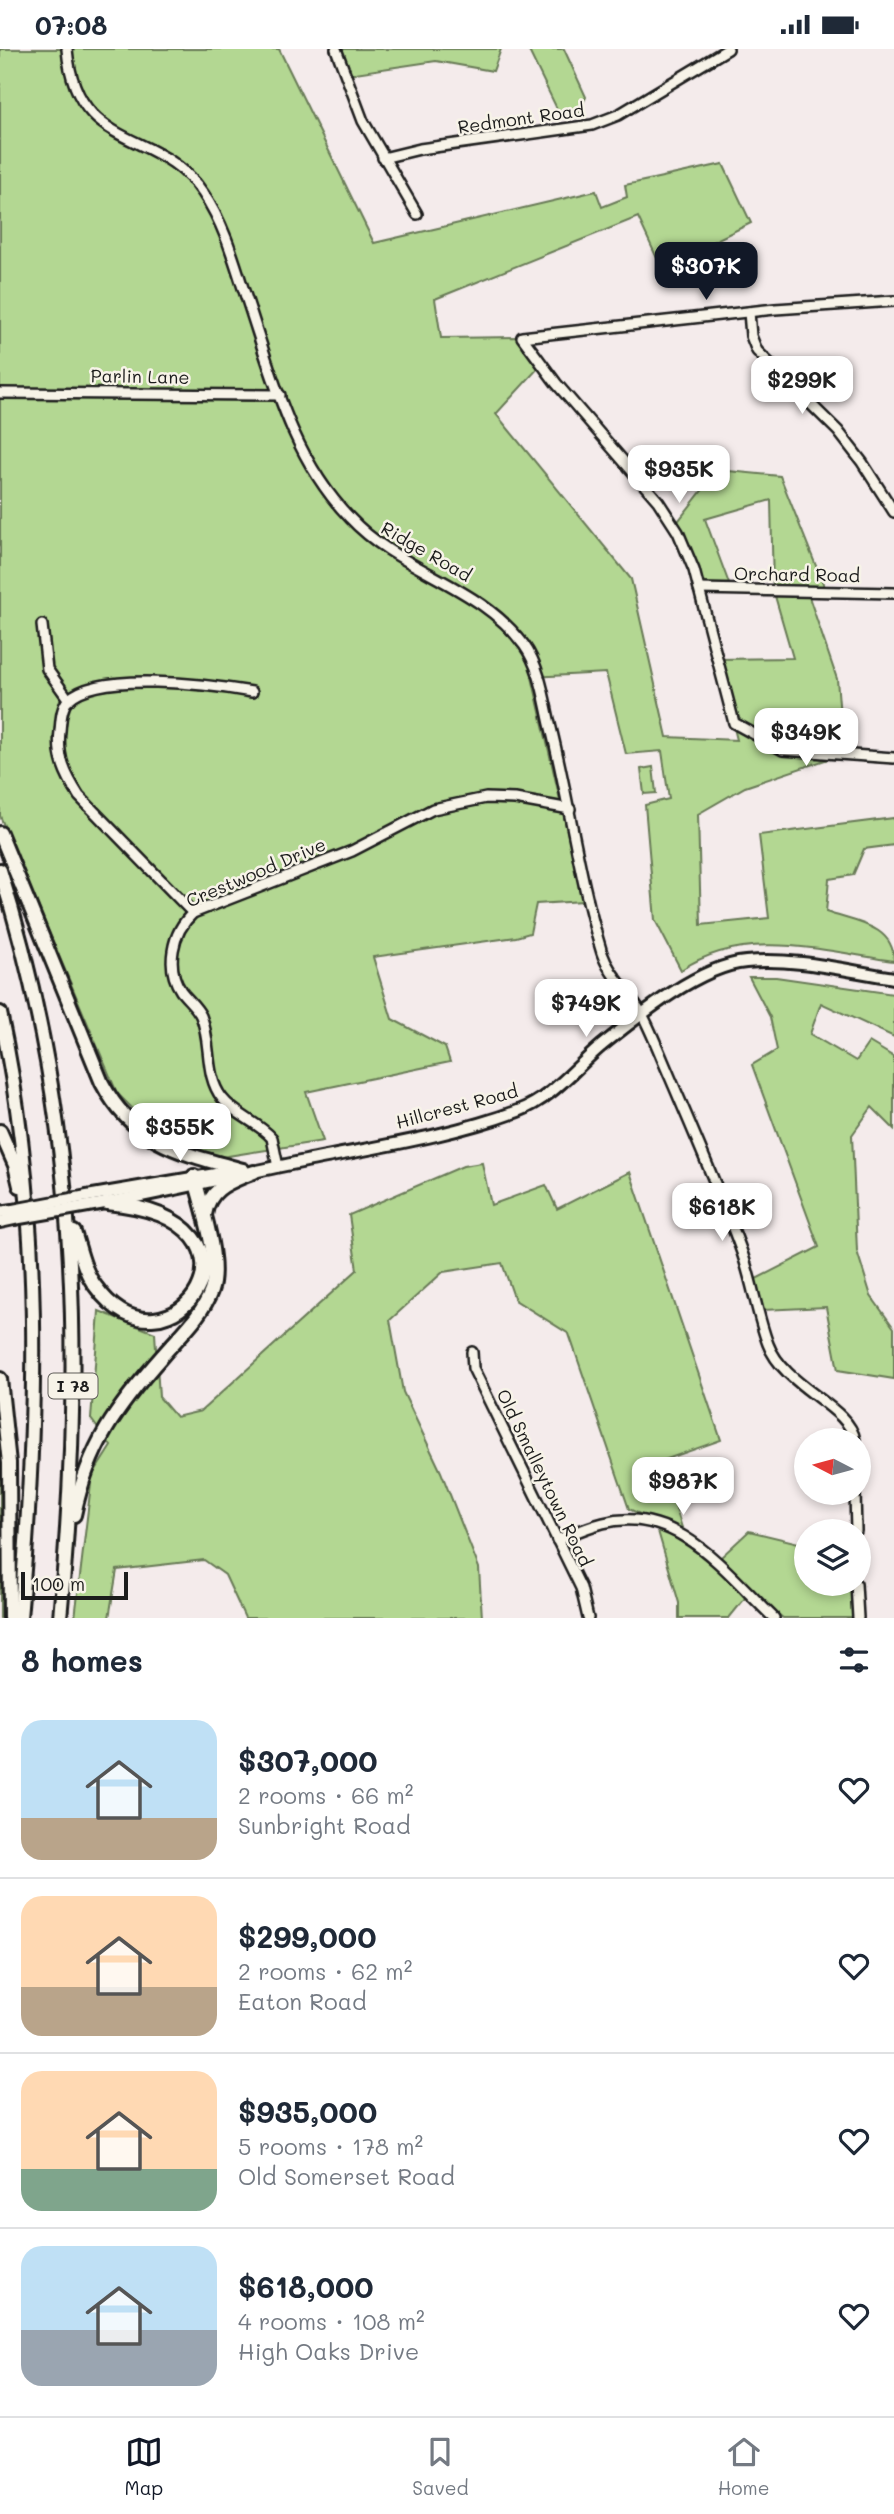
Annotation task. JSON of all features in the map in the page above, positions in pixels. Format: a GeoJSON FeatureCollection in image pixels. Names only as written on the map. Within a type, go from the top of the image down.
{"type":"FeatureCollection","features":[{"type":"Feature","properties":{"kind":"highway"},"geometry":{"type":"LineString","coordinates":[[0,833],[102,1083],[117,1108],[141,1132],[160,1144],[187,1155],[248,1171]]}},
{"type":"Feature","properties":{"kind":"highway","name":"I 78"},"geometry":{"type":"LineString","coordinates":[[0,870],[30,978],[52,1076],[68,1215],[74,1309],[66,1557],[60,1618]]}},
{"type":"Feature","properties":{"kind":"highway","name":"I 78"},"geometry":{"type":"LineString","coordinates":[[0,1013],[13,1075],[30,1230],[35,1311],[31,1493],[20,1618]]}},
{"type":"Feature","properties":{"kind":"highway"},"geometry":{"type":"LineString","coordinates":[[0,1131],[15,1165],[30,1230]]}},
{"type":"Feature","properties":{"kind":"highway"},"geometry":{"type":"LineString","coordinates":[[204,1218],[207,1205],[219,1187],[248,1171]]}},
{"type":"Feature","properties":{"kind":"highway"},"geometry":{"type":"LineString","coordinates":[[66,1557],[82,1482],[96,1443],[113,1415],[191,1322],[211,1291],[212,1260],[196,1181]]}},
{"type":"Feature","properties":{"kind":"highway"},"geometry":{"type":"LineString","coordinates":[[68,1215],[89,1276],[116,1308],[132,1316],[150,1319],[173,1315],[183,1309],[196,1293],[202,1279],[202,1255],[194,1240],[170,1217],[136,1205],[107,1203]]}},
{"type":"Feature","properties":{"kind":"highway"},"geometry":{"type":"LineString","coordinates":[[0,1379],[10,1473],[10,1618]]}},
{"type":"Feature","properties":{"kind":"main road","name":"Hillcrest Road"},"geometry":{"type":"LineString","coordinates":[[0,1212],[13,1214],[278,1167],[376,1147],[517,1111],[540,1100],[584,1060],[642,1016],[710,972],[745,962],[794,964],[894,978]]}},
{"type":"Feature","properties":{"kind":"main road","name":"Hillcrest Road"},"geometry":{"type":"LineString","coordinates":[[88,1201],[107,1203],[196,1181]]}},
{"type":"Feature","properties":{"kind":"main road","name":"Hillcrest Road"},"geometry":{"type":"LineString","coordinates":[[0,1222],[13,1214]]}},
{"type":"Feature","properties":{"kind":"street","name":"Ridge Road"},"geometry":{"type":"LineString","coordinates":[[67,49],[75,86],[91,115],[119,135],[183,171],[211,204],[225,234],[279,395],[306,459],[323,488],[350,519],[385,550],[481,603],[525,647],[541,685],[603,958],[642,1016],[740,1247],[773,1357],[796,1383],[847,1422],[850,1428]]}},
{"type":"Feature","properties":{"kind":"street"},"geometry":{"type":"LineString","coordinates":[[336,49],[363,121],[417,214]]}},
{"type":"Feature","properties":{"kind":"street","name":"Redmont Road"},"geometry":{"type":"LineString","coordinates":[[383,158],[420,149],[592,125],[618,115],[728,49]]}},
{"type":"Feature","properties":{"kind":"street"},"geometry":{"type":"LineString","coordinates":[[894,300],[749,312],[522,337],[556,383],[670,517],[687,549],[734,723],[783,750],[894,758]]}},
{"type":"Feature","properties":{"kind":"street"},"geometry":{"type":"LineString","coordinates":[[749,312],[751,337],[757,351],[838,431],[870,472],[894,512]]}},
{"type":"Feature","properties":{"kind":"street","name":"Parlin Lane"},"geometry":{"type":"LineString","coordinates":[[0,393],[279,395]]}},
{"type":"Feature","properties":{"kind":"street","name":"Orchard Road"},"geometry":{"type":"LineString","coordinates":[[699,589],[894,593]]}},
{"type":"Feature","properties":{"kind":"street"},"geometry":{"type":"LineString","coordinates":[[43,625],[47,669],[69,700]]}},
{"type":"Feature","properties":{"kind":"street"},"geometry":{"type":"LineString","coordinates":[[193,913],[79,796],[68,779],[58,744],[62,715],[69,700],[95,687],[122,684],[228,688],[252,692]]}},
{"type":"Feature","properties":{"kind":"street","name":"Crestwood Drive"},"geometry":{"type":"LineString","coordinates":[[278,1167],[272,1138],[226,1103],[217,1091],[201,1016],[179,988],[172,969],[178,933],[193,913],[352,851],[411,819],[444,806],[467,800],[500,798],[570,809]]}},
{"type":"Feature","properties":{"kind":"street","name":"Old Smalleytown Road"},"geometry":{"type":"LineString","coordinates":[[472,1352],[473,1368],[581,1588],[588,1618]]}},
{"type":"Feature","properties":{"kind":"street"},"geometry":{"type":"LineString","coordinates":[[557,1540],[617,1520],[672,1527],[728,1572],[774,1618]]}},
{"type":"Feature","properties":{"kind":"street"},"geometry":{"type":"LineString","coordinates":[[857,1596],[858,1618]]}},
{"type":"Feature","properties":{"kind":"green space"},"geometry":{"type":"Polygon","coordinates":[[[0,49],[279,49],[374,243],[596,191],[602,207],[627,197],[625,185],[723,164],[751,223],[661,267],[638,217],[435,299],[441,338],[522,337],[542,364],[496,414],[631,579],[667,737],[737,740],[717,659],[793,658],[773,589],[771,500],[705,519],[731,589],[701,586],[676,524],[718,470],[780,476],[826,591],[807,591],[837,679],[843,754],[745,787],[698,814],[701,925],[769,918],[759,835],[894,818],[894,845],[864,849],[853,875],[829,879],[826,912],[870,926],[880,932],[892,949],[894,961],[812,948],[758,946],[731,949],[705,957],[681,970],[655,920],[645,805],[669,799],[662,751],[626,754],[606,673],[532,677],[583,901],[536,904],[530,933],[516,937],[373,957],[392,1019],[445,1047],[450,1062],[306,1092],[323,1141],[209,1159],[208,1153],[157,1133],[117,1093],[0,816],[0,49]]]}},
{"type":"Feature","properties":{"kind":"green space"},"geometry":{"type":"Polygon","coordinates":[[[341,49],[501,49],[493,71],[436,61],[349,74],[341,49]]]}},
{"type":"Feature","properties":{"kind":"green space"},"geometry":{"type":"Polygon","coordinates":[[[528,49],[564,49],[586,97],[577,116],[558,111],[528,49]]]}},
{"type":"Feature","properties":{"kind":"green space"},"geometry":{"type":"Polygon","coordinates":[[[653,767],[656,793],[644,794],[641,769],[653,767]]]}},
{"type":"Feature","properties":{"kind":"green space"},"geometry":{"type":"Polygon","coordinates":[[[749,977],[776,977],[894,994],[894,1037],[821,1003],[810,1034],[856,1061],[869,1042],[894,1057],[894,1129],[872,1107],[852,1135],[857,1251],[871,1296],[894,1328],[894,1379],[838,1370],[826,1307],[763,1310],[754,1280],[819,1247],[752,1065],[777,1050],[770,1017],[749,977]]]}},
{"type":"Feature","properties":{"kind":"green space"},"geometry":{"type":"Polygon","coordinates":[[[482,1163],[491,1205],[546,1185],[557,1209],[630,1172],[721,1440],[661,1461],[683,1531],[719,1559],[749,1531],[794,1542],[794,1596],[860,1596],[862,1618],[783,1618],[750,1592],[729,1618],[679,1618],[679,1603],[655,1521],[629,1509],[569,1334],[515,1300],[502,1263],[443,1272],[390,1320],[403,1392],[441,1472],[479,1568],[482,1618],[245,1618],[225,1575],[204,1560],[117,1570],[109,1618],[75,1618],[92,1476],[111,1446],[91,1419],[99,1311],[155,1333],[159,1397],[176,1417],[201,1411],[357,1270],[349,1215],[463,1166],[482,1163]]]}},
{"type":"Feature","properties":{"kind":"green space"},"geometry":{"type":"Polygon","coordinates":[[[0,1412],[8,1482],[2,1618],[0,1618],[0,1412]]]}}]}
